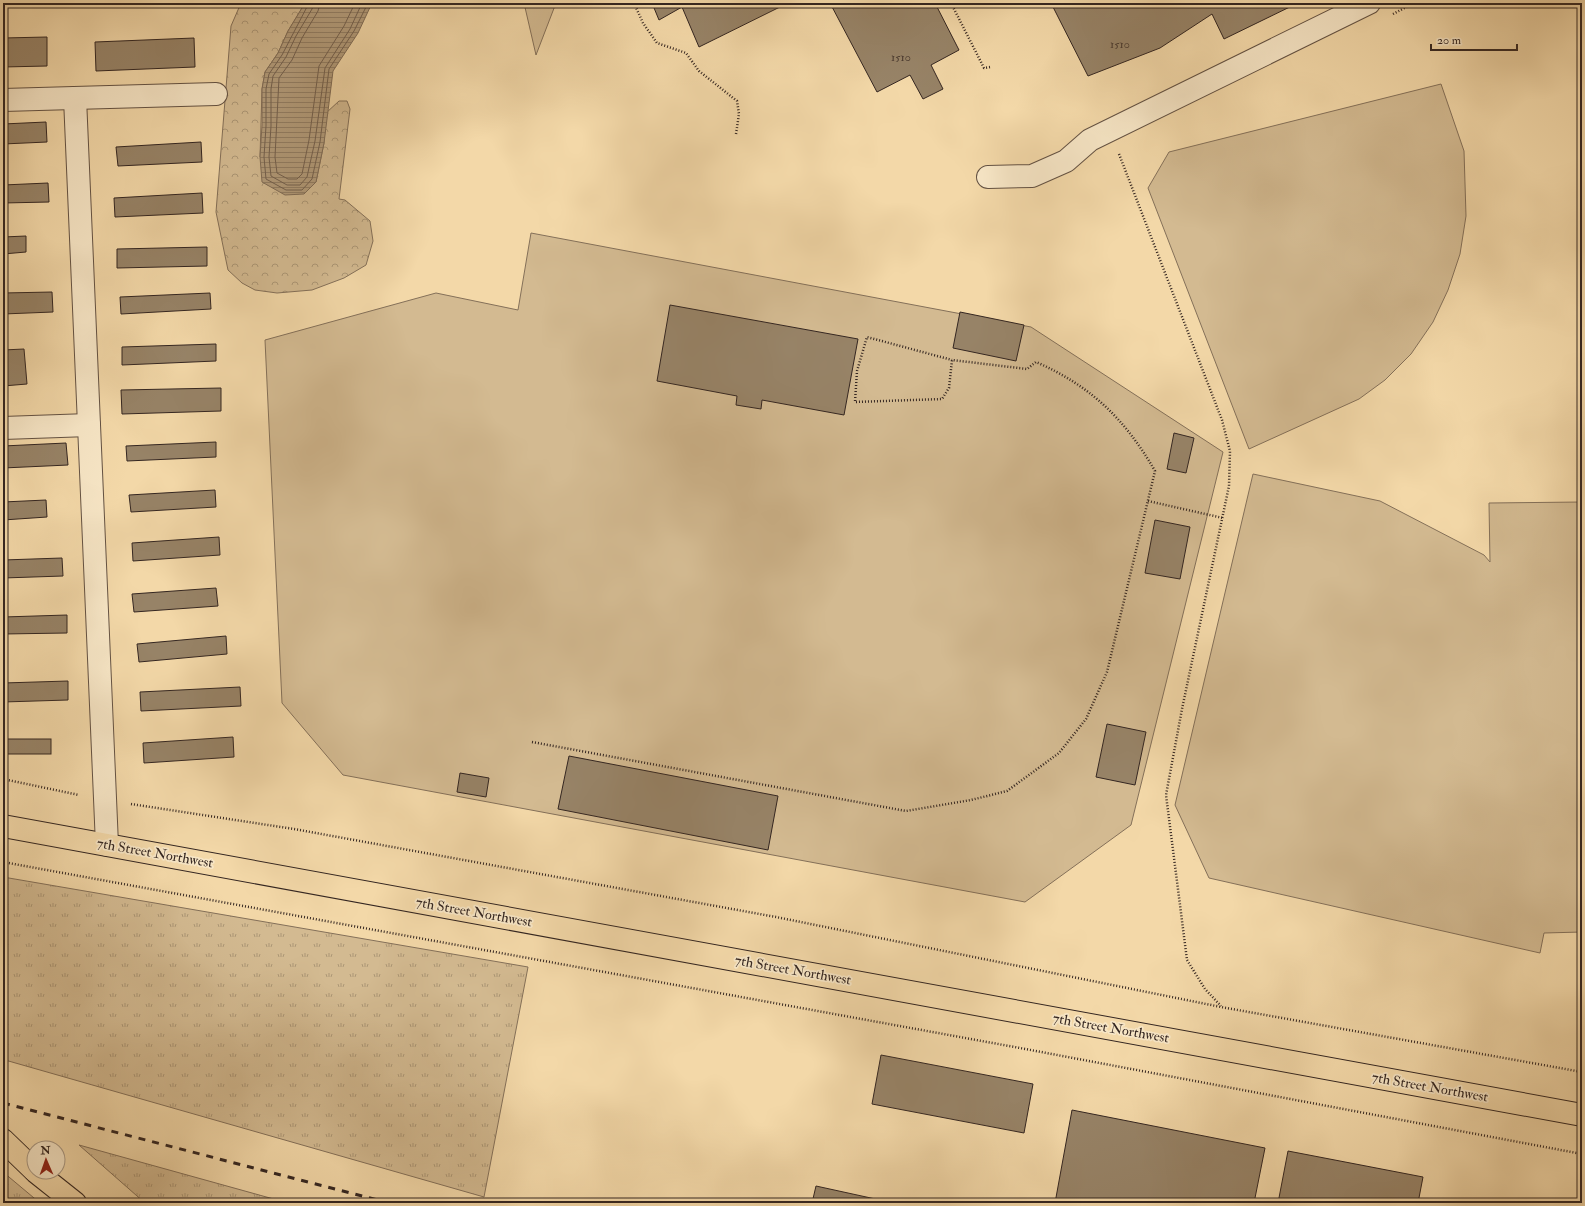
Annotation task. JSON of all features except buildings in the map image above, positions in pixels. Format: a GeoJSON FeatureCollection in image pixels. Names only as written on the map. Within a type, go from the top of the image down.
{"type":"FeatureCollection","features":[{"type":"Feature","properties":{"kind":"main road","name":"7th Street Northwest"},"geometry":{"type":"LineString","coordinates":[[3,826],[1582,1115]]}},
{"type":"Feature","properties":{"kind":"main road"},"geometry":{"type":"LineString","coordinates":[[3,1140],[26,1162]]}},
{"type":"Feature","properties":{"kind":"main road"},"geometry":{"type":"LineString","coordinates":[[46,1180],[75,1203]]}},
{"type":"Feature","properties":{"kind":"lane"},"geometry":{"type":"LineString","coordinates":[[988,177],[1032,176],[1066,161],[1090,140],[1369,3]]}},
{"type":"Feature","properties":{"kind":"lane"},"geometry":{"type":"LineString","coordinates":[[3,100],[216,94]]}},
{"type":"Feature","properties":{"kind":"lane"},"geometry":{"type":"LineString","coordinates":[[75,98],[107,845]]}},
{"type":"Feature","properties":{"kind":"lane"},"geometry":{"type":"LineString","coordinates":[[3,428],[89,425]]}},
{"type":"Feature","properties":{"kind":"path"},"geometry":{"type":"LineString","coordinates":[[634,3],[643,22],[657,43],[686,53],[699,71],[737,101],[739,114],[736,134]]}},
{"type":"Feature","properties":{"kind":"path"},"geometry":{"type":"LineString","coordinates":[[951,3],[984,68],[990,67]]}},
{"type":"Feature","properties":{"kind":"path"},"geometry":{"type":"LineString","coordinates":[[1118,152],[1222,420],[1230,451],[1229,486],[1182,709],[1166,795],[1187,960],[1205,989],[1221,1007]]}},
{"type":"Feature","properties":{"kind":"path"},"geometry":{"type":"LineString","coordinates":[[532,742],[906,811],[971,800],[1007,791],[1059,753],[1086,719],[1107,672],[1155,471],[1139,443],[1107,406],[1063,373],[1036,362],[1027,369],[952,360],[867,337],[857,371],[855,402],[942,399],[950,388],[952,360]]}},
{"type":"Feature","properties":{"kind":"path"},"geometry":{"type":"LineString","coordinates":[[1148,501],[1223,518]]}},
{"type":"Feature","properties":{"kind":"path"},"geometry":{"type":"LineString","coordinates":[[3,779],[105,800],[294,830],[760,914],[1221,1007],[1582,1072]]}},
{"type":"Feature","properties":{"kind":"path"},"geometry":{"type":"LineString","coordinates":[[3,862],[1012,1047],[1582,1154]]}},
{"type":"Feature","properties":{"kind":"green space"},"geometry":{"type":"Polygon","coordinates":[[[241,3],[305,3],[288,31],[278,53],[265,72],[262,89],[260,157],[316,182],[324,143],[326,113],[339,101],[347,101],[350,109],[339,199],[345,200],[370,221],[373,241],[366,265],[344,278],[312,290],[277,293],[255,290],[242,283],[228,270],[216,212],[231,26],[241,3]]]}},
{"type":"Feature","properties":{"kind":"green space"},"geometry":{"type":"Polygon","coordinates":[[[524,3],[556,3],[536,55],[524,3]]]}},
{"type":"Feature","properties":{"kind":"green space"},"geometry":{"type":"Polygon","coordinates":[[[1441,84],[1464,151],[1466,216],[1460,254],[1448,290],[1433,322],[1411,354],[1385,380],[1359,399],[1249,449],[1148,188],[1169,152],[1441,84]]]}},
{"type":"Feature","properties":{"kind":"green space"},"geometry":{"type":"Polygon","coordinates":[[[531,233],[1031,327],[1223,452],[1131,825],[1025,902],[343,775],[282,703],[265,340],[436,293],[518,310],[531,233]]]}},
{"type":"Feature","properties":{"kind":"green space"},"geometry":{"type":"Polygon","coordinates":[[[1253,474],[1380,501],[1484,555],[1490,562],[1489,503],[1582,502],[1582,932],[1544,933],[1540,953],[1209,878],[1175,805],[1253,474]]]}},
{"type":"Feature","properties":{"kind":"green space"},"geometry":{"type":"Polygon","coordinates":[[[3,877],[528,967],[484,1197],[5,1060],[3,1055],[3,877]]]}},
{"type":"Feature","properties":{"kind":"green space"},"geometry":{"type":"Polygon","coordinates":[[[79,1145],[288,1203],[145,1203],[79,1145]]]}},
{"type":"Feature","properties":{"kind":"green space"},"geometry":{"type":"Polygon","coordinates":[[[3,1172],[40,1203],[3,1203],[3,1172]]]}},
{"type":"Feature","properties":{"kind":"water"},"geometry":{"type":"Polygon","coordinates":[[[305,3],[372,3],[358,33],[333,71],[324,143],[316,182],[304,194],[285,195],[262,182],[260,157],[262,89],[265,72],[278,53],[288,31],[305,3]]]}},
{"type":"Feature","properties":{"kind":"railway"},"geometry":{"type":"LineString","coordinates":[[3,1103],[389,1203]]}}]}
